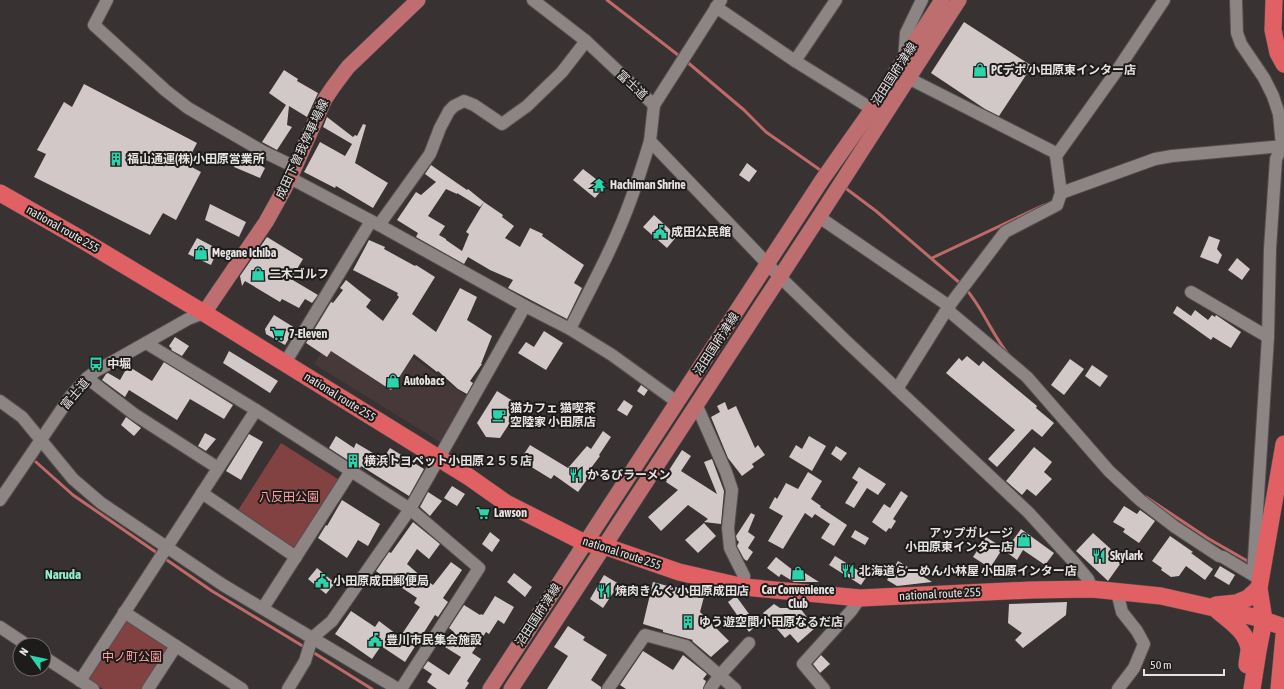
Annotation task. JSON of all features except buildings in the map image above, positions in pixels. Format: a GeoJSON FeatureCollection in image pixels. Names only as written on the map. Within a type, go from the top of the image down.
{"type":"FeatureCollection","features":[{"type":"Feature","properties":{"kind":"highway"},"geometry":{"type":"LineString","coordinates":[[1274,0],[1273,30],[1278,53],[1284,64]]}},
{"type":"Feature","properties":{"kind":"highway","name":"national route 255"},"geometry":{"type":"LineString","coordinates":[[2,198],[79,238],[204,313],[440,459],[506,502],[585,543],[604,546],[679,572],[744,587],[860,598],[1031,590],[1092,589],[1161,596],[1264,620],[1284,627]]}},
{"type":"Feature","properties":{"kind":"highway"},"geometry":{"type":"LineString","coordinates":[[1252,689],[1264,620],[1259,588],[1284,444]]}},
{"type":"Feature","properties":{"kind":"highway"},"geometry":{"type":"LineString","coordinates":[[1210,607],[1236,603],[1248,598],[1259,588]]}},
{"type":"Feature","properties":{"kind":"highway"},"geometry":{"type":"LineString","coordinates":[[1210,607],[1239,629],[1245,637],[1249,649],[1244,689]]}},
{"type":"Feature","properties":{"kind":"highway"},"geometry":{"type":"LineString","coordinates":[[1279,689],[1284,636]]}},
{"type":"Feature","properties":{"kind":"main road","name":"成田下曽我停車場線"},"geometry":{"type":"LineString","coordinates":[[204,313],[266,222],[293,172],[325,99],[333,86],[348,67],[418,0]]}},
{"type":"Feature","properties":{"kind":"main road","name":"沼田国府津線"},"geometry":{"type":"LineString","coordinates":[[490,689],[769,264],[822,180],[872,109],[942,0]]}},
{"type":"Feature","properties":{"kind":"main road","name":"沼田国府津線"},"geometry":{"type":"LineString","coordinates":[[511,689],[696,404],[820,218],[959,0]]}},
{"type":"Feature","properties":{"kind":"street"},"geometry":{"type":"LineString","coordinates":[[107,0],[94,25],[165,90],[188,108],[262,151],[375,223],[525,306],[570,329],[612,355],[677,402]]}},
{"type":"Feature","properties":{"kind":"street","name":"富士道"},"geometry":{"type":"LineString","coordinates":[[533,0],[586,42],[654,105],[718,4]]}},
{"type":"Feature","properties":{"kind":"street"},"geometry":{"type":"LineString","coordinates":[[795,62],[836,0]]}},
{"type":"Feature","properties":{"kind":"street"},"geometry":{"type":"LineString","coordinates":[[904,59],[906,33],[922,0]]}},
{"type":"Feature","properties":{"kind":"street"},"geometry":{"type":"LineString","coordinates":[[1056,156],[1116,72],[1164,0]]}},
{"type":"Feature","properties":{"kind":"street"},"geometry":{"type":"LineString","coordinates":[[950,306],[950,312],[1027,377],[1109,470],[1140,500],[1181,532],[1218,556],[1224,557],[1252,575],[1268,337],[1270,249],[1276,159],[1283,146],[1279,114],[1273,96],[1264,78],[1241,44],[1237,33],[1236,0]]}},
{"type":"Feature","properties":{"kind":"street"},"geometry":{"type":"LineString","coordinates":[[718,4],[795,62],[872,109]]}},
{"type":"Feature","properties":{"kind":"street"},"geometry":{"type":"LineString","coordinates":[[285,363],[375,223],[430,154],[440,128],[449,111],[454,106],[464,101],[474,104],[502,124],[527,106],[562,72],[586,42]]}},
{"type":"Feature","properties":{"kind":"street"},"geometry":{"type":"LineString","coordinates":[[897,389],[950,306],[1005,232],[1057,205],[1061,193],[1056,156],[1054,152],[908,78]]}},
{"type":"Feature","properties":{"kind":"street"},"geometry":{"type":"LineString","coordinates":[[570,329],[605,260],[631,200],[650,141],[654,105]]}},
{"type":"Feature","properties":{"kind":"street"},"geometry":{"type":"LineString","coordinates":[[650,141],[780,277],[1028,512],[1088,579],[1092,589]]}},
{"type":"Feature","properties":{"kind":"street"},"geometry":{"type":"LineString","coordinates":[[1061,193],[1155,159],[1172,156],[1283,146]]}},
{"type":"Feature","properties":{"kind":"street"},"geometry":{"type":"LineString","coordinates":[[820,218],[950,306]]}},
{"type":"Feature","properties":{"kind":"street"},"geometry":{"type":"LineString","coordinates":[[1191,292],[1268,337]]}},
{"type":"Feature","properties":{"kind":"street"},"geometry":{"type":"LineString","coordinates":[[288,689],[305,661],[310,642],[332,621],[410,509],[440,459],[525,306]]}},
{"type":"Feature","properties":{"kind":"street","name":"富士道"},"geometry":{"type":"LineString","coordinates":[[0,500],[70,397],[87,378],[96,371],[188,319],[204,313]]}},
{"type":"Feature","properties":{"kind":"street"},"geometry":{"type":"LineString","coordinates":[[0,401],[22,417],[73,479],[164,553],[263,608],[310,642],[399,689],[479,568],[410,509],[256,410],[146,344]]}},
{"type":"Feature","properties":{"kind":"street"},"geometry":{"type":"LineString","coordinates":[[87,378],[134,414],[218,468]]}},
{"type":"Feature","properties":{"kind":"street"},"geometry":{"type":"LineString","coordinates":[[696,404],[726,472],[732,490],[728,528],[730,548],[744,576],[744,587]]}},
{"type":"Feature","properties":{"kind":"street"},"geometry":{"type":"LineString","coordinates":[[80,680],[256,410]]}},
{"type":"Feature","properties":{"kind":"street"},"geometry":{"type":"LineString","coordinates":[[263,608],[351,471]]}},
{"type":"Feature","properties":{"kind":"street"},"geometry":{"type":"LineString","coordinates":[[202,494],[296,557]]}},
{"type":"Feature","properties":{"kind":"street"},"geometry":{"type":"LineString","coordinates":[[1117,592],[1122,612],[1144,644],[1134,668],[1118,689]]}},
{"type":"Feature","properties":{"kind":"street"},"geometry":{"type":"LineString","coordinates":[[824,689],[803,664],[851,611],[860,598]]}},
{"type":"Feature","properties":{"kind":"street"},"geometry":{"type":"LineString","coordinates":[[124,612],[176,646],[234,687]]}},
{"type":"Feature","properties":{"kind":"street"},"geometry":{"type":"LineString","coordinates":[[0,628],[14,637]]}},
{"type":"Feature","properties":{"kind":"street"},"geometry":{"type":"LineString","coordinates":[[608,689],[645,635],[686,646],[736,689]]}},
{"type":"Feature","properties":{"kind":"street"},"geometry":{"type":"LineString","coordinates":[[710,689],[720,675],[749,643]]}},
{"type":"Feature","properties":{"kind":"street"},"geometry":{"type":"LineString","coordinates":[[148,689],[176,646]]}},
{"type":"Feature","properties":{"kind":"street"},"geometry":{"type":"LineString","coordinates":[[52,661],[93,689]]}},
{"type":"Feature","properties":{"kind":"shaded area","name":"Autobacs"},"geometry":{"type":"Polygon","coordinates":[[[330,298],[469,398],[442,443],[314,364],[327,343],[309,331],[330,298]]]}},
{"type":"Feature","properties":{"kind":"green space","name":"八反田公園"},"geometry":{"type":"Polygon","coordinates":[[[281,443],[341,481],[297,551],[237,512],[281,443]]]}},
{"type":"Feature","properties":{"kind":"green space","name":"中ノ町公園"},"geometry":{"type":"Polygon","coordinates":[[[128,620],[166,647],[168,651],[142,689],[103,689],[89,680],[89,676],[124,622],[128,620]]]}},
{"type":"Feature","properties":{"kind":"waterway"},"geometry":{"type":"LineString","coordinates":[[607,0],[682,58]]}},
{"type":"Feature","properties":{"kind":"waterway"},"geometry":{"type":"LineString","coordinates":[[686,61],[744,110],[766,132],[823,172]]}},
{"type":"Feature","properties":{"kind":"waterway"},"geometry":{"type":"LineString","coordinates":[[844,187],[876,211],[961,284]]}},
{"type":"Feature","properties":{"kind":"waterway"},"geometry":{"type":"LineString","coordinates":[[932,258],[1044,205]]}},
{"type":"Feature","properties":{"kind":"waterway"},"geometry":{"type":"LineString","coordinates":[[965,288],[977,304],[997,339],[1009,355]]}},
{"type":"Feature","properties":{"kind":"waterway"},"geometry":{"type":"LineString","coordinates":[[36,462],[73,495],[160,555]]}},
{"type":"Feature","properties":{"kind":"waterway"},"geometry":{"type":"LineString","coordinates":[[1146,497],[1209,539],[1251,563]]}},
{"type":"Feature","properties":{"kind":"waterway"},"geometry":{"type":"LineString","coordinates":[[164,558],[212,591],[306,648]]}},
{"type":"Feature","properties":{"kind":"waterway"},"geometry":{"type":"LineString","coordinates":[[311,651],[372,689]]}},
{"type":"Feature","properties":{"kind":"place","name":"PCデポ 小田原東インター店"},"geometry":{"type":"Point","coordinates":[980,70]}},
{"type":"Feature","properties":{"kind":"place","name":"福山通運(株)小田原営業所"},"geometry":{"type":"Point","coordinates":[116,159]}},
{"type":"Feature","properties":{"kind":"place","name":"Hachiman Shrine"},"geometry":{"type":"Point","coordinates":[599,185]}},
{"type":"Feature","properties":{"kind":"place","name":"成田公民館"},"geometry":{"type":"Point","coordinates":[660,232]}},
{"type":"Feature","properties":{"kind":"place","name":"Megane Ichiba"},"geometry":{"type":"Point","coordinates":[201,253]}},
{"type":"Feature","properties":{"kind":"place","name":"二木ゴルフ"},"geometry":{"type":"Point","coordinates":[258,274]}},
{"type":"Feature","properties":{"kind":"place","name":"7-Eleven"},"geometry":{"type":"Point","coordinates":[278,334]}},
{"type":"Feature","properties":{"kind":"place","name":"中堀"},"geometry":{"type":"Point","coordinates":[96,364]}},
{"type":"Feature","properties":{"kind":"place","name":"Autobacs"},"geometry":{"type":"Point","coordinates":[393,381]}},
{"type":"Feature","properties":{"kind":"place","name":"猫カフェ 猫喫茶 空陸家 小田原店"},"geometry":{"type":"Point","coordinates":[499,415]}},
{"type":"Feature","properties":{"kind":"place","name":"横浜トヨペット小田原２５５店"},"geometry":{"type":"Point","coordinates":[353,461]}},
{"type":"Feature","properties":{"kind":"place","name":"かるびラーメン"},"geometry":{"type":"Point","coordinates":[576,475]}},
{"type":"Feature","properties":{"kind":"place","name":"Lawson"},"geometry":{"type":"Point","coordinates":[483,513]}},
{"type":"Feature","properties":{"kind":"place","name":"アップガレージ 小田原東インター店"},"geometry":{"type":"Point","coordinates":[1024,540]}},
{"type":"Feature","properties":{"kind":"place","name":"Skylark"},"geometry":{"type":"Point","coordinates":[1099,556]}},
{"type":"Feature","properties":{"kind":"place","name":"北海道らーめん小林屋 小田原インター店"},"geometry":{"type":"Point","coordinates":[848,571]}},
{"type":"Feature","properties":{"kind":"place","name":"Car Convenience Club"},"geometry":{"type":"Point","coordinates":[798,573]}},
{"type":"Feature","properties":{"kind":"place","name":"小田原成田郵便局"},"geometry":{"type":"Point","coordinates":[322,581]}},
{"type":"Feature","properties":{"kind":"place","name":"焼肉きんぐ 小田原成田店"},"geometry":{"type":"Point","coordinates":[604,591]}},
{"type":"Feature","properties":{"kind":"place","name":"ゆう遊空間小田原なるだ店"},"geometry":{"type":"Point","coordinates":[688,622]}},
{"type":"Feature","properties":{"kind":"place","name":"豊川市民集会施設"},"geometry":{"type":"Point","coordinates":[375,640]}},
{"type":"Feature","properties":{"kind":"district","name":"Naruda"},"geometry":{"type":"Point","coordinates":[63,574]}}]}
